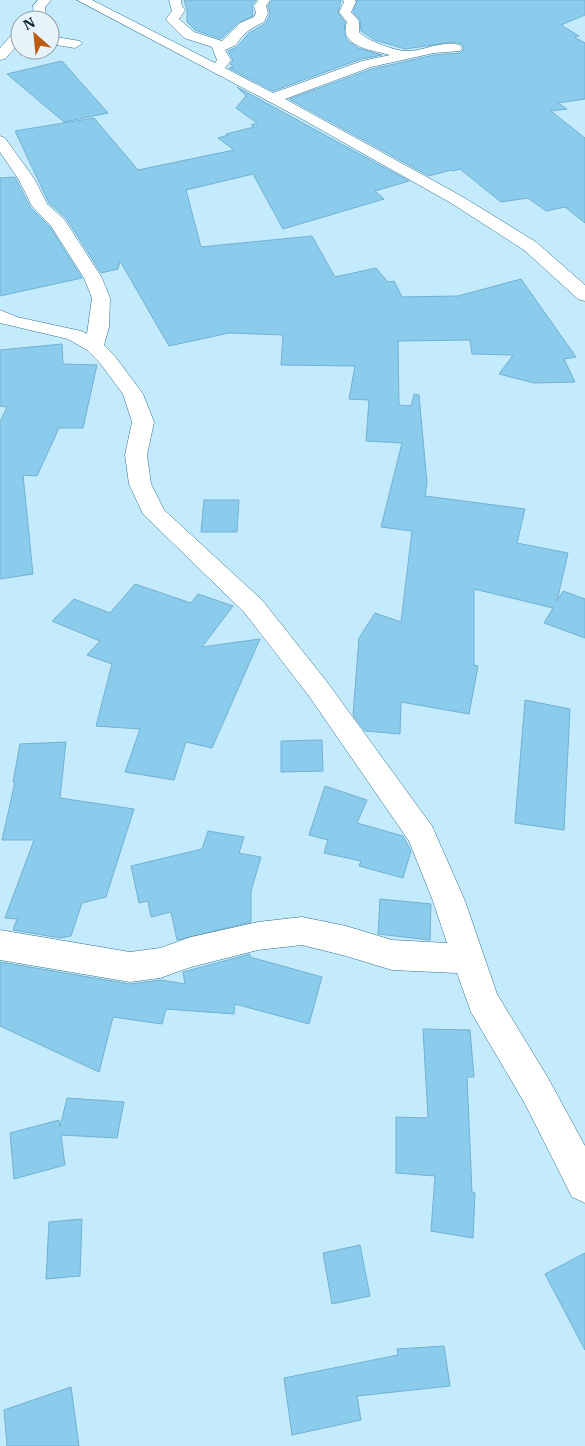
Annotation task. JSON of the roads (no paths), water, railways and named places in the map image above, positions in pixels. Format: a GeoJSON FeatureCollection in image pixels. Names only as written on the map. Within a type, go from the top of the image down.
{"type":"FeatureCollection","features":[{"type":"Feature","properties":{"kind":"street"},"geometry":{"type":"LineString","coordinates":[[39,10],[39,6],[45,0]]}},
{"type":"Feature","properties":{"kind":"street"},"geometry":{"type":"LineString","coordinates":[[82,0],[218,69],[398,165],[492,220],[530,246],[585,295]]}},
{"type":"Feature","properties":{"kind":"street"},"geometry":{"type":"LineString","coordinates":[[175,0],[176,8],[179,10],[172,19],[189,35],[221,46],[231,42],[233,36],[245,26],[260,19],[262,13],[260,6],[264,0]]}},
{"type":"Feature","properties":{"kind":"street"},"geometry":{"type":"LineString","coordinates":[[349,0],[350,2],[345,12],[353,21],[352,33],[355,38],[362,43],[390,50],[403,56]]}},
{"type":"Feature","properties":{"kind":"street"},"geometry":{"type":"LineString","coordinates":[[0,56],[10,40]]}},
{"type":"Feature","properties":{"kind":"street"},"geometry":{"type":"LineString","coordinates":[[60,42],[75,44]]}},
{"type":"Feature","properties":{"kind":"street"},"geometry":{"type":"LineString","coordinates":[[218,69],[224,60],[218,48],[221,46]]}},
{"type":"Feature","properties":{"kind":"street"},"geometry":{"type":"LineString","coordinates":[[273,98],[367,64],[434,49],[455,48]]}},
{"type":"Feature","properties":{"kind":"street"},"geometry":{"type":"LineString","coordinates":[[0,141],[27,180],[40,206],[58,223],[93,278],[101,298],[99,327],[94,346]]}},
{"type":"Feature","properties":{"kind":"street"},"geometry":{"type":"LineString","coordinates":[[0,316],[12,321],[74,335],[94,346],[108,359],[133,394],[143,422],[136,455],[140,484],[155,514],[253,606],[318,688],[421,834],[449,901],[483,1001],[536,1090],[585,1184]]}},
{"type":"Feature","properties":{"kind":"street"},"geometry":{"type":"LineString","coordinates":[[0,945],[130,967],[160,963],[191,952],[258,936],[302,931],[346,941],[392,955],[468,959]]}}]}
